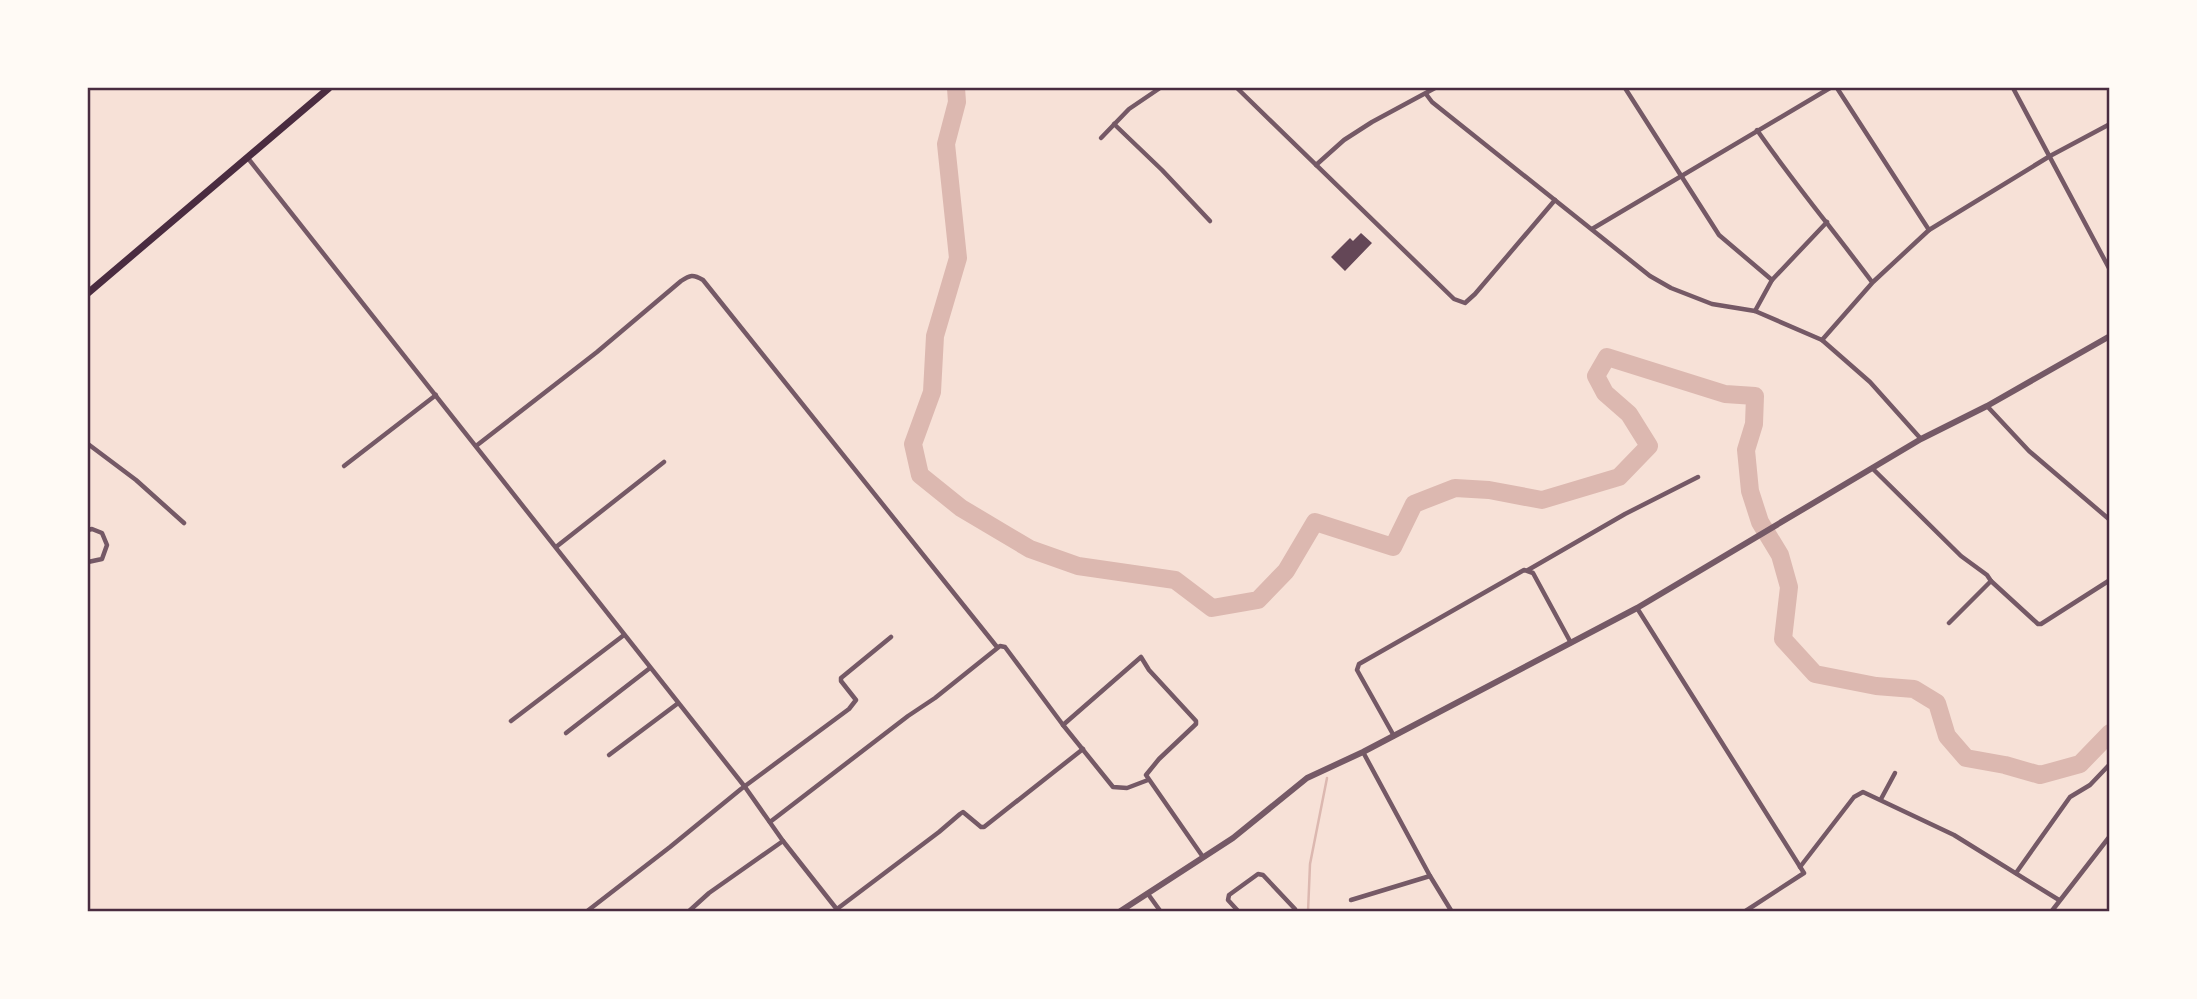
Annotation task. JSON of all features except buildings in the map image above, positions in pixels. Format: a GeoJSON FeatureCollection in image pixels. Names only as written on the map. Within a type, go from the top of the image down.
{"type":"FeatureCollection","features":[{"type":"Feature","properties":{"kind":"main road"},"geometry":{"type":"LineString","coordinates":[[88,293],[329,88]]}},
{"type":"Feature","properties":{"kind":"street"},"geometry":{"type":"LineString","coordinates":[[1101,138],[1129,109],[1160,88]]}},
{"type":"Feature","properties":{"kind":"street"},"geometry":{"type":"LineString","coordinates":[[1237,88],[1454,299],[1465,303],[1555,200]]}},
{"type":"Feature","properties":{"kind":"street"},"geometry":{"type":"LineString","coordinates":[[1315,165],[1344,140],[1372,122],[1435,88]]}},
{"type":"Feature","properties":{"kind":"street"},"geometry":{"type":"LineString","coordinates":[[1625,88],[1719,235],[1772,280]]}},
{"type":"Feature","properties":{"kind":"street"},"geometry":{"type":"LineString","coordinates":[[1592,229],[1830,88]]}},
{"type":"Feature","properties":{"kind":"street"},"geometry":{"type":"LineString","coordinates":[[1837,88],[1929,230]]}},
{"type":"Feature","properties":{"kind":"street"},"geometry":{"type":"LineString","coordinates":[[2014,88],[2109,270]]}},
{"type":"Feature","properties":{"kind":"street"},"geometry":{"type":"LineString","coordinates":[[1426,94],[1432,102],[1625,258],[1671,288],[1712,304],[1755,312],[1822,340],[1870,382],[1921,439]]}},
{"type":"Feature","properties":{"kind":"street"},"geometry":{"type":"LineString","coordinates":[[1114,124],[1210,221]]}},
{"type":"Feature","properties":{"kind":"street"},"geometry":{"type":"LineString","coordinates":[[1822,340],[1872,282],[1929,230],[2050,156],[2109,124]]}},
{"type":"Feature","properties":{"kind":"street"},"geometry":{"type":"LineString","coordinates":[[1757,130],[1782,167],[1872,282]]}},
{"type":"Feature","properties":{"kind":"street"},"geometry":{"type":"LineString","coordinates":[[247,157],[745,787],[783,841],[838,910],[960,814],[963,813],[984,827],[1083,749]]}},
{"type":"Feature","properties":{"kind":"street"},"geometry":{"type":"LineString","coordinates":[[1755,312],[1772,280],[1827,222]]}},
{"type":"Feature","properties":{"kind":"street"},"geometry":{"type":"LineString","coordinates":[[476,446],[597,352],[681,281],[697,276],[703,280],[997,647],[1005,648],[1113,787],[1127,788],[1148,780]]}},
{"type":"Feature","properties":{"kind":"street"},"geometry":{"type":"LineString","coordinates":[[1119,912],[1233,838],[1307,778],[1363,752],[1637,608],[1921,439],[1987,406],[2109,335]]}},
{"type":"Feature","properties":{"kind":"street"},"geometry":{"type":"LineString","coordinates":[[344,466],[436,394]]}},
{"type":"Feature","properties":{"kind":"street"},"geometry":{"type":"LineString","coordinates":[[1987,406],[2029,451],[2109,520]]}},
{"type":"Feature","properties":{"kind":"street"},"geometry":{"type":"LineString","coordinates":[[88,444],[136,480],[184,523]]}},
{"type":"Feature","properties":{"kind":"street"},"geometry":{"type":"LineString","coordinates":[[556,547],[664,462]]}},
{"type":"Feature","properties":{"kind":"street"},"geometry":{"type":"LineString","coordinates":[[1872,468],[1961,556],[1987,575],[2041,624],[2109,579]]}},
{"type":"Feature","properties":{"kind":"street"},"geometry":{"type":"LineString","coordinates":[[1394,736],[1357,670],[1359,664],[1625,513],[1698,477]]}},
{"type":"Feature","properties":{"kind":"street"},"geometry":{"type":"LineString","coordinates":[[88,530],[102,533],[107,545],[102,559],[88,562]]}},
{"type":"Feature","properties":{"kind":"street"},"geometry":{"type":"LineString","coordinates":[[1528,570],[1533,573],[1572,643]]}},
{"type":"Feature","properties":{"kind":"street"},"geometry":{"type":"LineString","coordinates":[[1949,623],[1991,581]]}},
{"type":"Feature","properties":{"kind":"street"},"geometry":{"type":"LineString","coordinates":[[1637,608],[1804,873],[1744,912]]}},
{"type":"Feature","properties":{"kind":"street"},"geometry":{"type":"LineString","coordinates":[[511,721],[624,635]]}},
{"type":"Feature","properties":{"kind":"street"},"geometry":{"type":"LineString","coordinates":[[586,912],[855,703],[856,700],[840,680],[891,637]]}},
{"type":"Feature","properties":{"kind":"street"},"geometry":{"type":"LineString","coordinates":[[770,822],[935,698],[997,647]]}},
{"type":"Feature","properties":{"kind":"street"},"geometry":{"type":"LineString","coordinates":[[1063,726],[1141,657],[1149,670],[1196,721],[1146,775],[1203,857]]}},
{"type":"Feature","properties":{"kind":"street"},"geometry":{"type":"LineString","coordinates":[[566,733],[650,668]]}},
{"type":"Feature","properties":{"kind":"street"},"geometry":{"type":"LineString","coordinates":[[609,755],[677,704]]}},
{"type":"Feature","properties":{"kind":"street"},"geometry":{"type":"LineString","coordinates":[[1363,752],[1452,912]]}},
{"type":"Feature","properties":{"kind":"street"},"geometry":{"type":"LineString","coordinates":[[2016,873],[2070,797],[2090,785],[2109,764]]}},
{"type":"Feature","properties":{"kind":"street"},"geometry":{"type":"LineString","coordinates":[[1881,799],[1895,773]]}},
{"type":"Feature","properties":{"kind":"street"},"geometry":{"type":"LineString","coordinates":[[1800,867],[1854,797],[1863,792],[1954,835],[2059,900]]}},
{"type":"Feature","properties":{"kind":"street"},"geometry":{"type":"LineString","coordinates":[[2051,912],[2109,836]]}},
{"type":"Feature","properties":{"kind":"street"},"geometry":{"type":"LineString","coordinates":[[688,912],[709,893],[783,841]]}},
{"type":"Feature","properties":{"kind":"street"},"geometry":{"type":"LineString","coordinates":[[1239,912],[1228,900],[1229,895],[1258,874],[1263,875],[1295,909]]}},
{"type":"Feature","properties":{"kind":"street"},"geometry":{"type":"LineString","coordinates":[[1351,900],[1430,876]]}},
{"type":"Feature","properties":{"kind":"street"},"geometry":{"type":"LineString","coordinates":[[1147,893],[1161,912]]}},
{"type":"Feature","properties":{"kind":"waterway"},"geometry":{"type":"LineString","coordinates":[[956,88],[957,102],[946,144],[958,258],[935,336],[932,392],[913,444],[920,475],[961,508],[1030,549],[1078,566],[1175,580],[1212,608],[1258,600],[1286,571],[1315,522],[1393,547],[1414,504],[1455,488],[1489,490],[1542,500],[1619,477],[1649,446],[1629,414],[1605,393],[1596,376],[1607,357],[1725,394],[1755,396],[1754,424],[1746,450],[1750,491],[1760,522],[1780,555],[1789,587],[1783,639],[1815,674],[1876,686],[1914,689],[1937,703],[1947,736],[1966,758],[2040,775],[2080,764],[2110,733]]}},
{"type":"Feature","properties":{"kind":"waterway"},"geometry":{"type":"LineString","coordinates":[[1308,912],[1310,864],[1327,778]]}}]}
